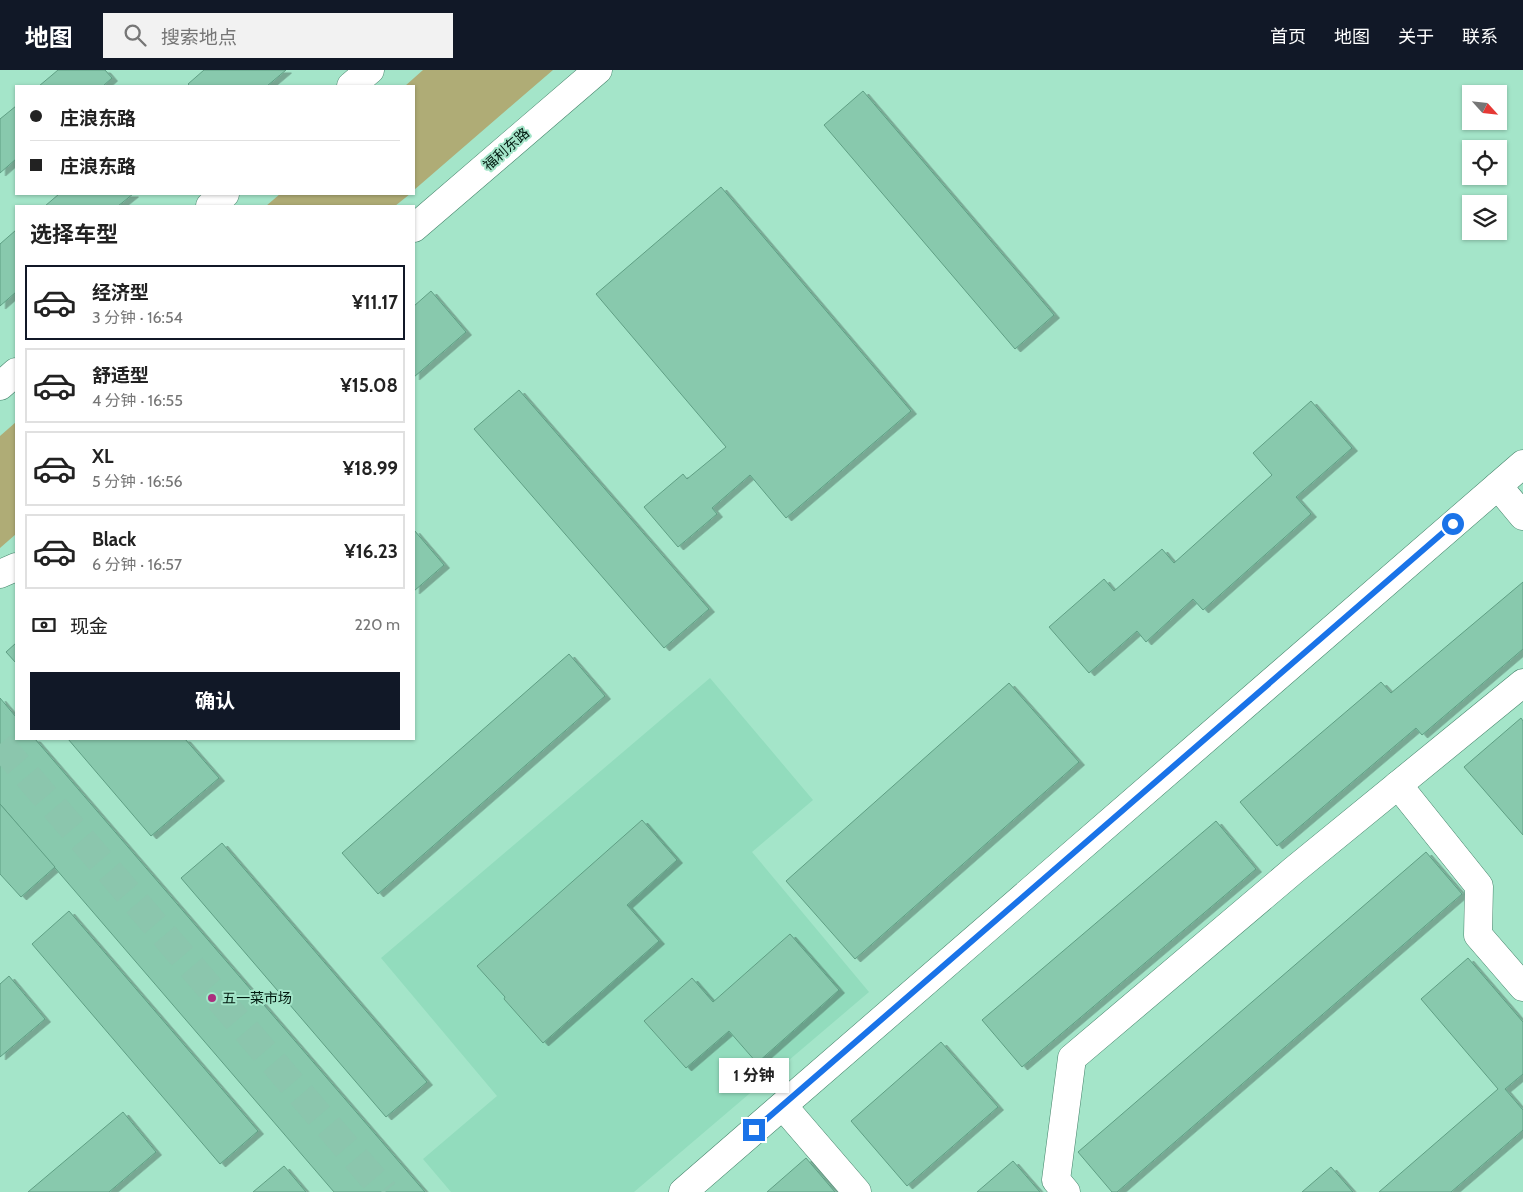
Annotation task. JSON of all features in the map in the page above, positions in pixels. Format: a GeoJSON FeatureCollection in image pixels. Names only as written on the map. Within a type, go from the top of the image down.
{"type":"FeatureCollection","features":[{"type":"Feature","properties":{"kind":"street"},"geometry":{"type":"LineString","coordinates":[[351,85],[370,70]]}},
{"type":"Feature","properties":{"kind":"street","name":"福利东路"},"geometry":{"type":"LineString","coordinates":[[415,227],[598,70]]}},
{"type":"Feature","properties":{"kind":"street"},"geometry":{"type":"LineString","coordinates":[[211,205],[224,195]]}},
{"type":"Feature","properties":{"kind":"street"},"geometry":{"type":"LineString","coordinates":[[0,386],[15,373]]}},
{"type":"Feature","properties":{"kind":"street"},"geometry":{"type":"LineString","coordinates":[[683,1192],[1523,464]]}},
{"type":"Feature","properties":{"kind":"street"},"geometry":{"type":"LineString","coordinates":[[1498,486],[1523,516]]}},
{"type":"Feature","properties":{"kind":"street"},"geometry":{"type":"LineString","coordinates":[[0,574],[15,566]]}},
{"type":"Feature","properties":{"kind":"street"},"geometry":{"type":"LineString","coordinates":[[1066,1192],[1056,1180],[1072,1058],[1294,870],[1523,683]]}},
{"type":"Feature","properties":{"kind":"street"},"geometry":{"type":"LineString","coordinates":[[1398,785],[1479,886],[1478,935],[1523,987]]}},
{"type":"Feature","properties":{"kind":"street"},"geometry":{"type":"LineString","coordinates":[[783,1106],[857,1192]]}},
{"type":"Feature","properties":{"kind":"shaded area"},"geometry":{"type":"Polygon","coordinates":[[[423,70],[553,70],[415,189],[415,85],[406,85],[423,70]]]}},
{"type":"Feature","properties":{"kind":"shaded area"},"geometry":{"type":"Polygon","coordinates":[[[279,195],[409,195],[396,205],[267,205],[279,195]]]}},
{"type":"Feature","properties":{"kind":"shaded area"},"geometry":{"type":"Polygon","coordinates":[[[15,423],[15,535],[0,548],[0,436],[15,423]]]}},
{"type":"Feature","properties":{"kind":"shaded area"},"geometry":{"type":"Polygon","coordinates":[[[710,678],[813,800],[752,852],[869,992],[634,1192],[451,1192],[423,1159],[497,1096],[381,958],[710,678]]]}},
{"type":"Feature","properties":{"kind":"building"},"geometry":{"type":"Polygon","coordinates":[[[58,70],[105,70],[112,78],[104,85],[40,85],[58,70]]]}},
{"type":"Feature","properties":{"kind":"building"},"geometry":{"type":"Polygon","coordinates":[[[204,70],[286,70],[268,85],[188,84],[204,70]]]}},
{"type":"Feature","properties":{"kind":"building"},"geometry":{"type":"Polygon","coordinates":[[[863,91],[1054,315],[1015,349],[824,125],[863,91]]]}},
{"type":"Feature","properties":{"kind":"building"},"geometry":{"type":"Polygon","coordinates":[[[15,107],[15,160],[0,173],[0,119],[15,107]]]}},
{"type":"Feature","properties":{"kind":"building"},"geometry":{"type":"Polygon","coordinates":[[[721,187],[911,411],[786,518],[750,475],[712,508],[717,514],[678,547],[644,507],[683,474],[687,479],[726,447],[596,294],[721,187]]]}},
{"type":"Feature","properties":{"kind":"building"},"geometry":{"type":"Polygon","coordinates":[[[58,195],[132,195],[119,205],[46,205],[58,195]]]}},
{"type":"Feature","properties":{"kind":"building"},"geometry":{"type":"Polygon","coordinates":[[[15,231],[15,293],[0,306],[0,244],[15,231]]]}},
{"type":"Feature","properties":{"kind":"building"},"geometry":{"type":"Polygon","coordinates":[[[431,291],[466,332],[415,376],[415,305],[431,291]]]}},
{"type":"Feature","properties":{"kind":"building"},"geometry":{"type":"Polygon","coordinates":[[[519,390],[709,609],[664,648],[474,429],[519,390]]]}},
{"type":"Feature","properties":{"kind":"building"},"geometry":{"type":"Polygon","coordinates":[[[1311,401],[1352,448],[1296,497],[1311,514],[1203,610],[1193,599],[1146,642],[1137,631],[1089,673],[1049,627],[1104,579],[1114,591],[1162,549],[1174,563],[1272,475],[1253,453],[1311,401]]]}},
{"type":"Feature","properties":{"kind":"building"},"geometry":{"type":"Polygon","coordinates":[[[415,531],[444,565],[415,590],[415,531]]]}},
{"type":"Feature","properties":{"kind":"building"},"geometry":{"type":"Polygon","coordinates":[[[1523,582],[1523,649],[1422,735],[1416,728],[1277,846],[1240,802],[1381,682],[1391,693],[1523,582]]]}},
{"type":"Feature","properties":{"kind":"building"},"geometry":{"type":"Polygon","coordinates":[[[15,644],[15,662],[6,652],[15,644]]]}},
{"type":"Feature","properties":{"kind":"building"},"geometry":{"type":"Polygon","coordinates":[[[569,654],[605,696],[378,894],[342,853],[569,654]]]}},
{"type":"Feature","properties":{"kind":"building"},"geometry":{"type":"Polygon","coordinates":[[[1009,683],[1079,762],[855,959],[786,881],[1009,683]]]}},
{"type":"Feature","properties":{"kind":"building","name":"五一菜市场"},"geometry":{"type":"Polygon","coordinates":[[[0,698],[15,716],[15,740],[36,740],[425,1192],[334,1192],[0,804],[0,698]]]}},
{"type":"Feature","properties":{"kind":"building"},"geometry":{"type":"Polygon","coordinates":[[[1521,718],[1523,721],[1523,835],[1464,767],[1521,718]]]}},
{"type":"Feature","properties":{"kind":"building"},"geometry":{"type":"Polygon","coordinates":[[[69,740],[186,740],[219,778],[151,836],[69,740]]]}},
{"type":"Feature","properties":{"kind":"building"},"geometry":{"type":"Polygon","coordinates":[[[0,804],[55,867],[21,897],[0,874],[0,804]]]}},
{"type":"Feature","properties":{"kind":"building"},"geometry":{"type":"Polygon","coordinates":[[[642,820],[677,860],[627,905],[659,941],[543,1043],[477,966],[642,820]]]}},
{"type":"Feature","properties":{"kind":"building"},"geometry":{"type":"Polygon","coordinates":[[[1216,821],[1256,869],[1022,1067],[982,1020],[1216,821]]]}},
{"type":"Feature","properties":{"kind":"building"},"geometry":{"type":"Polygon","coordinates":[[[222,843],[427,1082],[386,1117],[181,878],[222,843]]]}},
{"type":"Feature","properties":{"kind":"building"},"geometry":{"type":"Polygon","coordinates":[[[1426,852],[1462,894],[1117,1192],[1112,1192],[1078,1152],[1426,852]]]}},
{"type":"Feature","properties":{"kind":"building"},"geometry":{"type":"Polygon","coordinates":[[[69,911],[258,1131],[220,1164],[32,944],[69,911]]]}},
{"type":"Feature","properties":{"kind":"building"},"geometry":{"type":"Polygon","coordinates":[[[790,934],[839,990],[757,1063],[729,1031],[686,1068],[644,1021],[692,978],[713,1002],[790,934]]]}},
{"type":"Feature","properties":{"kind":"building"},"geometry":{"type":"Polygon","coordinates":[[[1468,958],[1523,1022],[1523,1074],[1505,1089],[1523,1110],[1523,1130],[1451,1192],[1379,1192],[1498,1089],[1421,999],[1468,958]]]}},
{"type":"Feature","properties":{"kind":"building"},"geometry":{"type":"Polygon","coordinates":[[[9,976],[45,1019],[0,1057],[0,984],[9,976]]]}},
{"type":"Feature","properties":{"kind":"building"},"geometry":{"type":"Polygon","coordinates":[[[941,1042],[998,1107],[907,1186],[851,1121],[941,1042]]]}},
{"type":"Feature","properties":{"kind":"building"},"geometry":{"type":"Polygon","coordinates":[[[123,1112],[156,1152],[109,1192],[28,1192],[123,1112]]]}},
{"type":"Feature","properties":{"kind":"building"},"geometry":{"type":"Polygon","coordinates":[[[806,1158],[835,1192],[767,1192],[806,1158]]]}},
{"type":"Feature","properties":{"kind":"building"},"geometry":{"type":"Polygon","coordinates":[[[1013,1161],[1040,1192],[977,1192],[1013,1161]]]}},
{"type":"Feature","properties":{"kind":"building"},"geometry":{"type":"Polygon","coordinates":[[[284,1166],[306,1192],[253,1192],[284,1166]]]}},
{"type":"Feature","properties":{"kind":"building"},"geometry":{"type":"Polygon","coordinates":[[[1331,1167],[1353,1192],[1302,1192],[1331,1167]]]}},
{"type":"Feature","properties":{"kind":"tunnel"},"geometry":{"type":"LineString","coordinates":[[0,744],[385,1192]]}},
{"type":"Feature","properties":{"kind":"place","name":"五一菜市场"},"geometry":{"type":"Point","coordinates":[212,998]}},
{"type":"Feature","properties":{"kind":"route"},"geometry":{"type":"LineString","coordinates":[[754,1130],[1453,524]]}}]}
